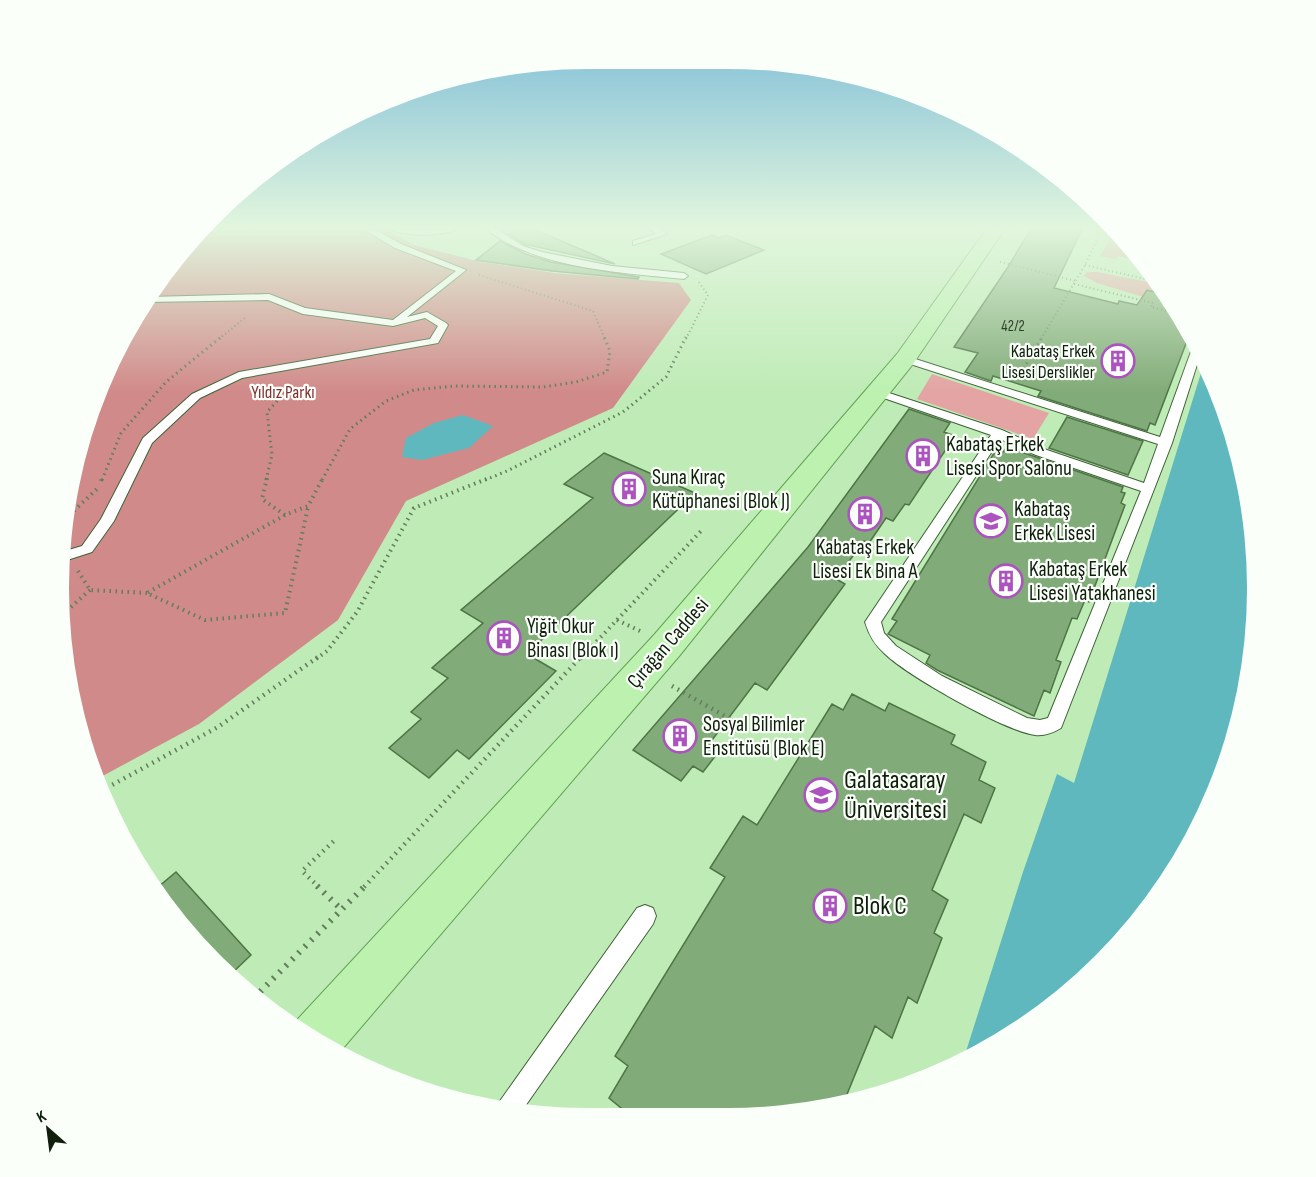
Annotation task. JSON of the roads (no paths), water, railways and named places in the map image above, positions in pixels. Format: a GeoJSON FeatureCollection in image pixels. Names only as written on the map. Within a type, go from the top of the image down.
{"type":"FeatureCollection","features":[{"type":"Feature","properties":{"kind":"main road","name":"Çırağan Caddesi"},"geometry":{"type":"LineString","coordinates":[[321,1033],[646,670],[879,393],[960,282]]}},
{"type":"Feature","properties":{"kind":"lane"},"geometry":{"type":"LineString","coordinates":[[393,323],[446,282]]}},
{"type":"Feature","properties":{"kind":"lane"},"geometry":{"type":"LineString","coordinates":[[70,554],[87,549],[107,521],[147,441],[196,396],[239,375],[434,341],[443,325],[427,315],[393,323],[303,310],[270,297],[157,300]]}},
{"type":"Feature","properties":{"kind":"lane"},"geometry":{"type":"LineString","coordinates":[[905,359],[1066,413],[1166,443]]}},
{"type":"Feature","properties":{"kind":"lane"},"geometry":{"type":"LineString","coordinates":[[998,433],[873,622],[872,628],[879,640],[899,659],[1024,725],[1039,728],[1055,723],[1166,443],[1193,360]]}},
{"type":"Feature","properties":{"kind":"lane"},"geometry":{"type":"LineString","coordinates":[[879,393],[998,433],[1034,450],[1148,489]]}},
{"type":"Feature","properties":{"kind":"lane"},"geometry":{"type":"LineString","coordinates":[[512,1102],[645,916]]}},
{"type":"Feature","properties":{"kind":"water"},"geometry":{"type":"Polygon","coordinates":[[[1200,375],[1229,454],[1243,521],[1246,555],[1246,622],[1243,656],[1229,723],[1219,755],[1193,818],[1177,848],[1140,905],[1118,931],[1095,956],[1044,1001],[967,1049],[1057,774],[1074,783],[1200,375]]]}},
{"type":"Feature","properties":{"kind":"water"},"geometry":{"type":"Polygon","coordinates":[[[463,415],[493,426],[469,448],[422,460],[402,457],[406,438],[434,423],[463,415]]]}},
{"type":"Feature","properties":{"kind":"place","name":"Kabataş Erkek Lisesi Derslikler"},"geometry":{"type":"Point","coordinates":[1118,361]}},
{"type":"Feature","properties":{"kind":"place","name":"Kabataş Erkek Lisesi Spor Salonu"},"geometry":{"type":"Point","coordinates":[923,456]}},
{"type":"Feature","properties":{"kind":"place","name":"Suna Kıraç Kütüphanesi (Blok J)"},"geometry":{"type":"Point","coordinates":[629,489]}},
{"type":"Feature","properties":{"kind":"place","name":"Kabataş Erkek Lisesi Ek Bina A"},"geometry":{"type":"Point","coordinates":[865,514]}},
{"type":"Feature","properties":{"kind":"place","name":"Kabataş Erkek Lisesi"},"geometry":{"type":"Point","coordinates":[991,521]}},
{"type":"Feature","properties":{"kind":"place","name":"Kabataş Erkek Lisesi Yatakhanesi"},"geometry":{"type":"Point","coordinates":[1006,581]}},
{"type":"Feature","properties":{"kind":"place","name":"Yiğit Okur Binası (Blok ı)"},"geometry":{"type":"Point","coordinates":[504,638]}},
{"type":"Feature","properties":{"kind":"place","name":"Sosyal Bilimler Enstitüsü (Blok E)"},"geometry":{"type":"Point","coordinates":[680,736]}},
{"type":"Feature","properties":{"kind":"place","name":"Galatasaray Üniversitesi"},"geometry":{"type":"Point","coordinates":[821,795]}},
{"type":"Feature","properties":{"kind":"place","name":"Blok C"},"geometry":{"type":"Point","coordinates":[830,906]}},
{"type":"Feature","properties":{"kind":"park label","name":"Yıldız Parkı"},"geometry":{"type":"Point","coordinates":[283,392]}}]}
